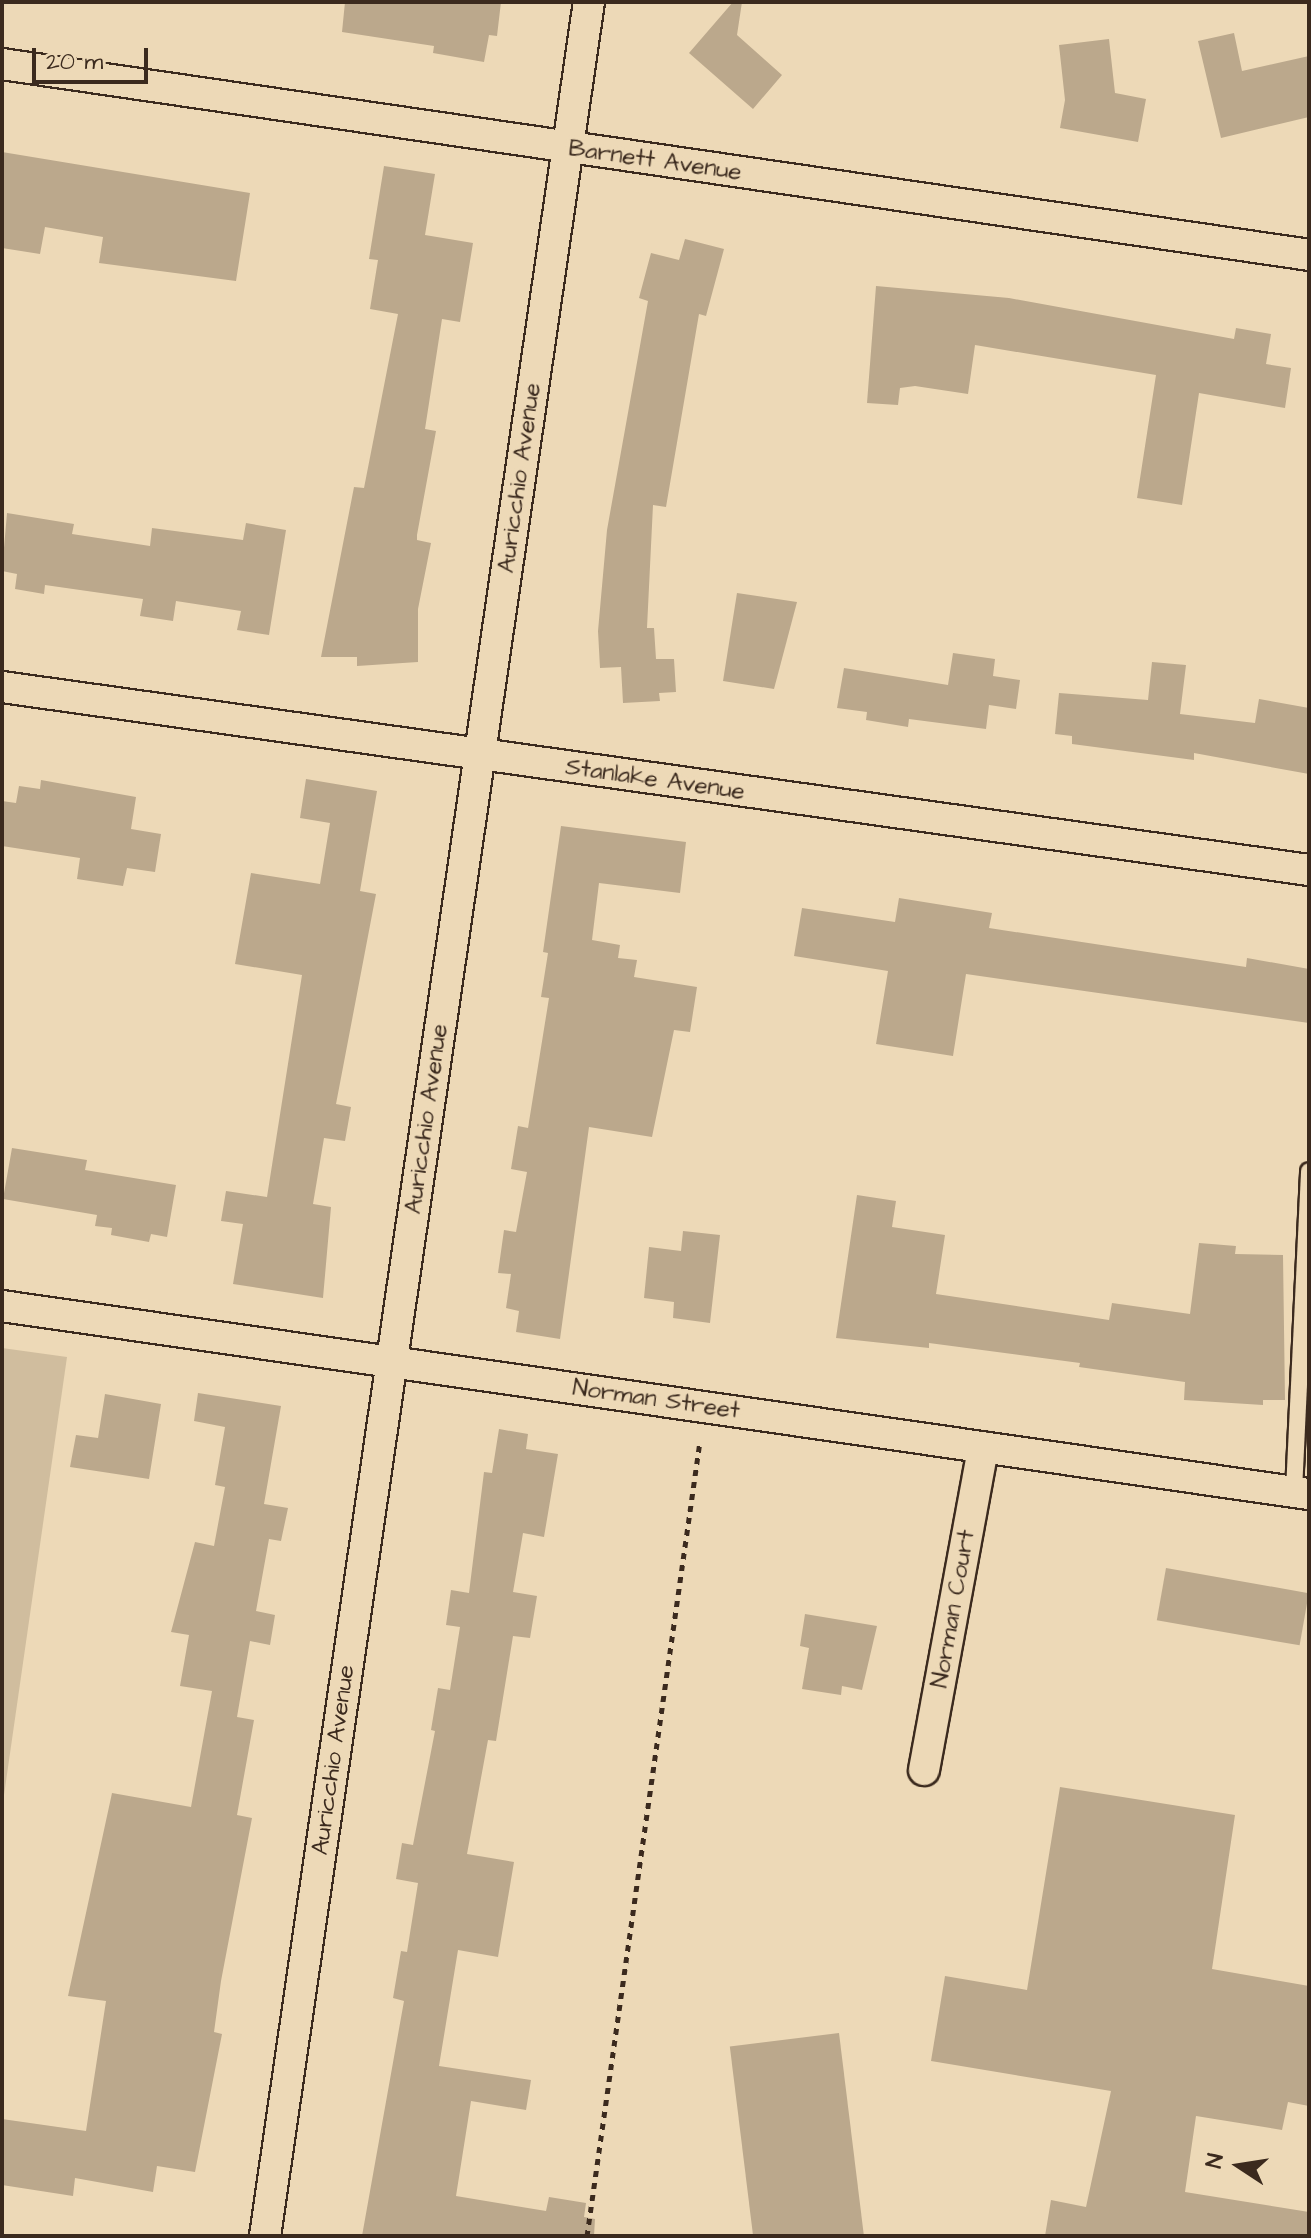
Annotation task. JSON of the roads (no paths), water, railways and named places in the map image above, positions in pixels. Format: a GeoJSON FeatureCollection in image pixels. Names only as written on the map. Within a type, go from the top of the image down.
{"type":"FeatureCollection","features":[{"type":"Feature","properties":{"kind":"street","name":"Auricchio Avenue"},"geometry":{"type":"LineString","coordinates":[[265,2236],[589,2]]}},
{"type":"Feature","properties":{"kind":"street","name":"Barnett Avenue"},"geometry":{"type":"LineString","coordinates":[[2,64],[567,149],[1309,255]]}},
{"type":"Feature","properties":{"kind":"street","name":"Stanlake Avenue"},"geometry":{"type":"LineString","coordinates":[[2,687],[1309,870]]}},
{"type":"Feature","properties":{"kind":"street","name":"Norman Street"},"geometry":{"type":"LineString","coordinates":[[2,1306],[1301,1493]]}},
{"type":"Feature","properties":{"kind":"street","name":"Norman Court"},"geometry":{"type":"LineString","coordinates":[[924,1770],[983,1447]]}},
{"type":"Feature","properties":{"kind":"lane"},"geometry":{"type":"LineString","coordinates":[[1301,1493],[1309,1171]]}}]}
